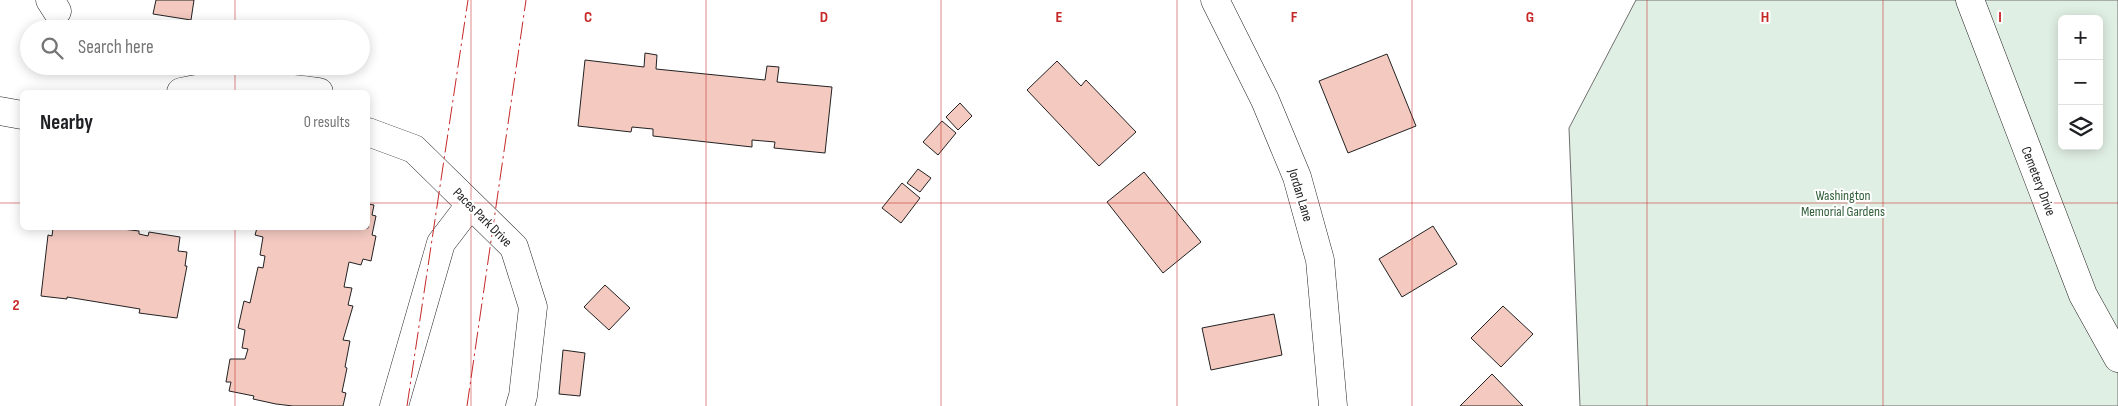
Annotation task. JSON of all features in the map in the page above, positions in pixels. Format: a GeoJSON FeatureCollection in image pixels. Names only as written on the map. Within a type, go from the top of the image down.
{"type":"FeatureCollection","features":[{"type":"Feature","properties":{"kind":"street","name":"Jordan Lane"},"geometry":{"type":"LineString","coordinates":[[1215,0],[1265,100],[1297,177],[1320,260],[1333,406]]}},
{"type":"Feature","properties":{"kind":"street","name":"Cemetery Drive"},"geometry":{"type":"LineString","coordinates":[[1970,0],[2083,295],[2118,358]]}},
{"type":"Feature","properties":{"kind":"street"},"geometry":{"type":"LineString","coordinates":[[216,90],[279,87],[302,90]]}},
{"type":"Feature","properties":{"kind":"street"},"geometry":{"type":"LineString","coordinates":[[0,111],[20,115]]}},
{"type":"Feature","properties":{"kind":"street","name":"Paces Park Drive"},"geometry":{"type":"LineString","coordinates":[[370,133],[414,149],[514,247],[533,307],[523,396],[520,406]]}},
{"type":"Feature","properties":{"kind":"street"},"geometry":{"type":"LineString","coordinates":[[394,406],[441,243],[470,205]]}},
{"type":"Feature","properties":{"kind":"green space","name":"Washington Memorial Gardens"},"geometry":{"type":"Polygon","coordinates":[[[1636,0],[2118,0],[2118,406],[1580,406],[1569,128],[1636,0]]]}},
{"type":"Feature","properties":{"kind":"building"},"geometry":{"type":"Polygon","coordinates":[[[156,0],[194,0],[191,20],[153,14],[156,0]]]}},
{"type":"Feature","properties":{"kind":"building"},"geometry":{"type":"Polygon","coordinates":[[[645,53],[657,55],[656,69],[765,80],[767,66],[779,67],[777,82],[832,87],[825,153],[774,148],[775,142],[752,140],[752,147],[653,136],[653,129],[632,127],[631,132],[578,126],[585,60],[644,67],[645,53]]]}},
{"type":"Feature","properties":{"kind":"building"},"geometry":{"type":"Polygon","coordinates":[[[1387,54],[1416,126],[1348,153],[1319,81],[1387,54]]]}},
{"type":"Feature","properties":{"kind":"building"},"geometry":{"type":"Polygon","coordinates":[[[1057,61],[1081,86],[1086,80],[1136,132],[1099,166],[1027,90],[1057,61]]]}},
{"type":"Feature","properties":{"kind":"building"},"geometry":{"type":"Polygon","coordinates":[[[960,103],[972,116],[958,130],[946,117],[960,103]]]}},
{"type":"Feature","properties":{"kind":"building"},"geometry":{"type":"Polygon","coordinates":[[[942,121],[956,133],[938,155],[923,142],[942,121]]]}},
{"type":"Feature","properties":{"kind":"building"},"geometry":{"type":"Polygon","coordinates":[[[918,169],[931,178],[920,192],[907,183],[918,169]]]}},
{"type":"Feature","properties":{"kind":"building"},"geometry":{"type":"Polygon","coordinates":[[[1144,172],[1201,242],[1163,273],[1107,202],[1144,172]]]}},
{"type":"Feature","properties":{"kind":"building"},"geometry":{"type":"Polygon","coordinates":[[[902,183],[920,198],[901,223],[882,208],[902,183]]]}},
{"type":"Feature","properties":{"kind":"building"},"geometry":{"type":"Polygon","coordinates":[[[370,204],[374,205],[372,215],[376,216],[372,235],[376,236],[371,261],[363,259],[361,265],[349,262],[344,287],[352,288],[348,305],[353,306],[343,340],[350,341],[342,392],[346,393],[343,406],[276,404],[253,399],[254,396],[229,391],[231,382],[226,382],[230,359],[245,359],[248,349],[242,348],[245,330],[238,328],[244,301],[250,303],[258,267],[263,268],[265,256],[260,255],[263,237],[255,235],[256,230],[370,230],[370,204]]]}},
{"type":"Feature","properties":{"kind":"building"},"geometry":{"type":"Polygon","coordinates":[[[1433,226],[1457,264],[1402,297],[1379,259],[1433,226]]]}},
{"type":"Feature","properties":{"kind":"building"},"geometry":{"type":"Polygon","coordinates":[[[53,230],[131,230],[139,231],[139,234],[148,236],[149,232],[180,237],[178,251],[187,252],[185,266],[187,266],[177,318],[139,313],[140,309],[67,297],[67,299],[41,296],[48,235],[52,236],[53,230]]]}},
{"type":"Feature","properties":{"kind":"building"},"geometry":{"type":"Polygon","coordinates":[[[605,285],[630,308],[609,330],[584,307],[605,285]]]}},
{"type":"Feature","properties":{"kind":"building"},"geometry":{"type":"Polygon","coordinates":[[[1503,306],[1533,334],[1501,367],[1471,338],[1503,306]]]}},
{"type":"Feature","properties":{"kind":"building"},"geometry":{"type":"Polygon","coordinates":[[[1274,314],[1282,355],[1211,370],[1202,328],[1274,314]]]}},
{"type":"Feature","properties":{"kind":"building"},"geometry":{"type":"Polygon","coordinates":[[[563,350],[585,353],[580,396],[559,394],[563,350]]]}},
{"type":"Feature","properties":{"kind":"building"},"geometry":{"type":"Polygon","coordinates":[[[1492,374],[1523,406],[1460,406],[1492,374]]]}},
{"type":"Feature","properties":{"kind":"power"},"geometry":{"type":"LineString","coordinates":[[407,406],[468,0]]}},
{"type":"Feature","properties":{"kind":"power"},"geometry":{"type":"LineString","coordinates":[[467,406],[526,0]]}}]}
